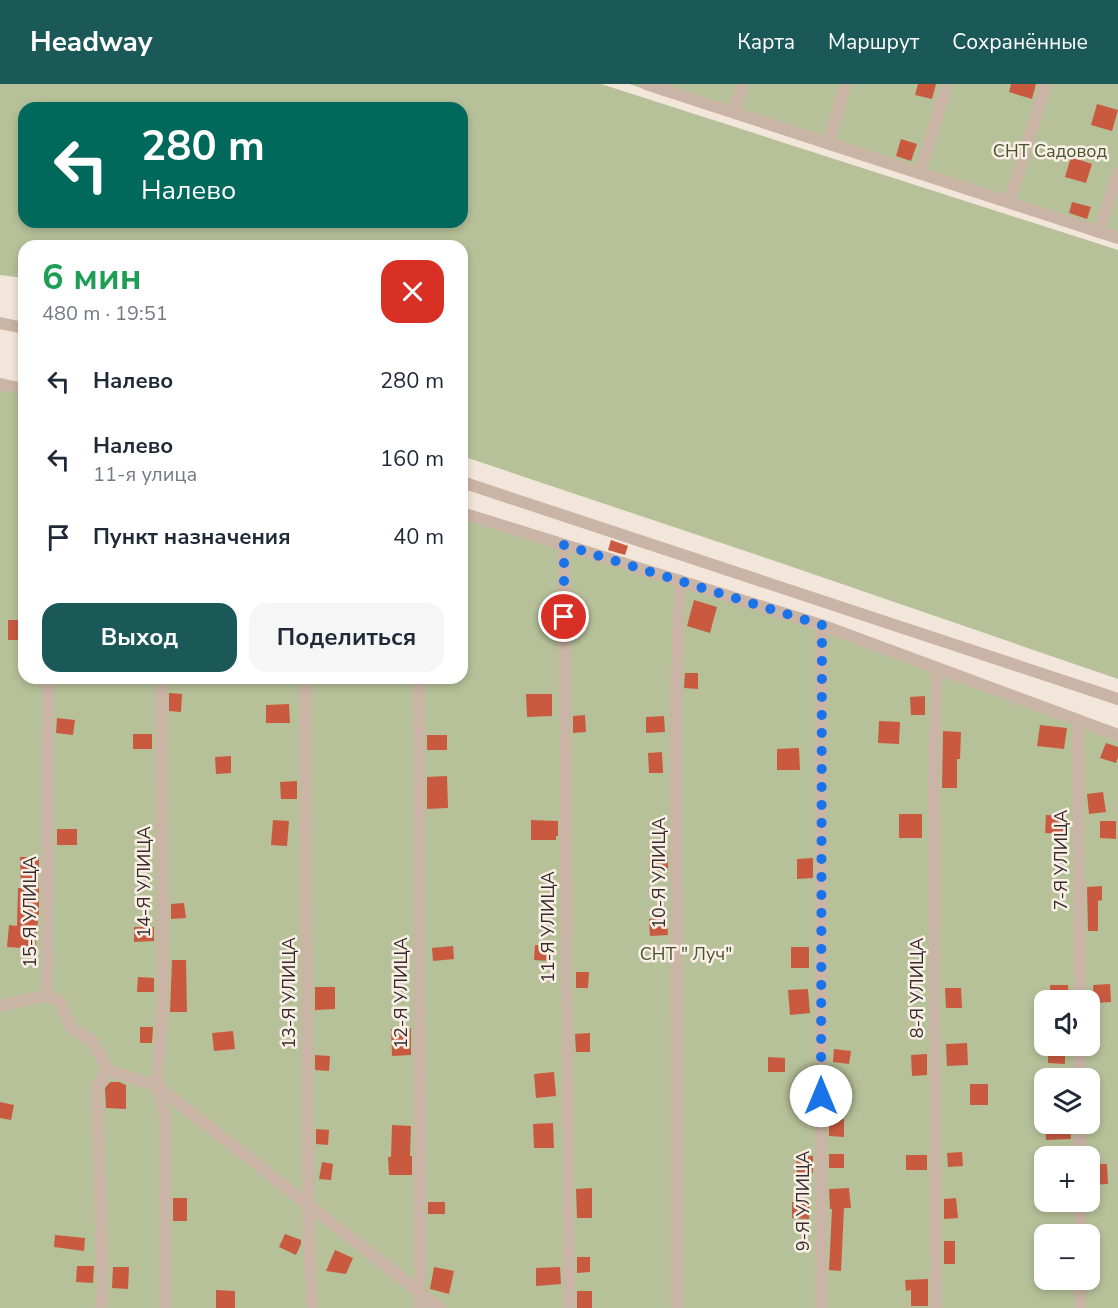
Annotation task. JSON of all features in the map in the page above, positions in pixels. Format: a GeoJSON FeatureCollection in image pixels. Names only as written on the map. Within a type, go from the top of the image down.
{"type":"FeatureCollection","features":[{"type":"Feature","properties":{"kind":"street"},"geometry":{"type":"LineString","coordinates":[[646,84],[1118,238]]}},
{"type":"Feature","properties":{"kind":"street"},"geometry":{"type":"LineString","coordinates":[[734,112],[743,84]]}},
{"type":"Feature","properties":{"kind":"street"},"geometry":{"type":"LineString","coordinates":[[828,143],[846,84]]}},
{"type":"Feature","properties":{"kind":"street"},"geometry":{"type":"LineString","coordinates":[[920,173],[947,84]]}},
{"type":"Feature","properties":{"kind":"street"},"geometry":{"type":"LineString","coordinates":[[1009,202],[1046,84]]}},
{"type":"Feature","properties":{"kind":"street"},"geometry":{"type":"LineString","coordinates":[[1099,232],[1118,173]]}},
{"type":"Feature","properties":{"kind":"street"},"geometry":{"type":"LineString","coordinates":[[0,323],[18,327]]}},
{"type":"Feature","properties":{"kind":"street"},"geometry":{"type":"LineString","coordinates":[[0,384],[18,388]]}},
{"type":"Feature","properties":{"kind":"street"},"geometry":{"type":"LineString","coordinates":[[468,484],[1118,699]]}},
{"type":"Feature","properties":{"kind":"street"},"geometry":{"type":"LineString","coordinates":[[468,515],[822,625],[1118,735]]}},
{"type":"Feature","properties":{"kind":"street","name":"11-Я УЛИЦА"},"geometry":{"type":"LineString","coordinates":[[564,545],[569,1308]]}},
{"type":"Feature","properties":{"kind":"street","name":"10-Я УЛИЦА"},"geometry":{"type":"LineString","coordinates":[[677,1308],[676,693],[680,581]]}},
{"type":"Feature","properties":{"kind":"street","name":"9-Я УЛИЦА"},"geometry":{"type":"LineString","coordinates":[[821,1308],[822,625]]}},
{"type":"Feature","properties":{"kind":"street","name":"8-Я УЛИЦА"},"geometry":{"type":"LineString","coordinates":[[936,1308],[934,762],[937,668]]}},
{"type":"Feature","properties":{"kind":"street","name":"15-Я УЛИЦА"},"geometry":{"type":"LineString","coordinates":[[47,995],[48,684]]}},
{"type":"Feature","properties":{"kind":"street","name":"14-Я УЛИЦА"},"geometry":{"type":"LineString","coordinates":[[161,684],[163,1000],[157,1086],[165,1114],[165,1308]]}},
{"type":"Feature","properties":{"kind":"street","name":"13-Я УЛИЦА"},"geometry":{"type":"LineString","coordinates":[[305,684],[308,1204],[312,1308]]}},
{"type":"Feature","properties":{"kind":"street","name":"12-Я УЛИЦА"},"geometry":{"type":"LineString","coordinates":[[419,684],[420,1308]]}},
{"type":"Feature","properties":{"kind":"street","name":"7-Я УЛИЦА"},"geometry":{"type":"LineString","coordinates":[[1078,720],[1080,990]]}},
{"type":"Feature","properties":{"kind":"street"},"geometry":{"type":"LineString","coordinates":[[0,1006],[47,995],[60,1002],[71,1028],[92,1041],[108,1070],[157,1086],[440,1308]]}},
{"type":"Feature","properties":{"kind":"street"},"geometry":{"type":"LineString","coordinates":[[101,1308],[103,1290],[97,1086],[108,1070]]}},
{"type":"Feature","properties":{"kind":"street"},"geometry":{"type":"LineString","coordinates":[[1080,1290],[1080,1308]]}},
{"type":"Feature","properties":{"kind":"green space"},"geometry":{"type":"Polygon","coordinates":[[[0,84],[601,84],[1118,250],[1118,679],[468,458],[468,240],[18,240],[18,277],[0,275],[0,84]]]}},
{"type":"Feature","properties":{"kind":"green space","name":"СНТ Садовод"},"geometry":{"type":"Polygon","coordinates":[[[629,84],[1118,84],[1118,242],[629,84]]]}},
{"type":"Feature","properties":{"kind":"green space","name":"СНТ \" Луч\""},"geometry":{"type":"Polygon","coordinates":[[[0,381],[18,385],[18,684],[468,684],[468,514],[1118,730],[1118,1308],[0,1308],[0,381]]]}},
{"type":"Feature","properties":{"kind":"building"},"geometry":{"type":"Polygon","coordinates":[[[918,84],[936,84],[932,99],[915,95],[918,84]]]}},
{"type":"Feature","properties":{"kind":"building"},"geometry":{"type":"Polygon","coordinates":[[[1011,84],[1036,84],[1032,99],[1009,92],[1011,84]]]}},
{"type":"Feature","properties":{"kind":"building"},"geometry":{"type":"Polygon","coordinates":[[[1097,104],[1118,110],[1112,131],[1091,125],[1097,104]]]}},
{"type":"Feature","properties":{"kind":"building"},"geometry":{"type":"Polygon","coordinates":[[[901,139],[917,144],[911,161],[896,156],[901,139]]]}},
{"type":"Feature","properties":{"kind":"building"},"geometry":{"type":"Polygon","coordinates":[[[1071,157],[1092,164],[1086,183],[1065,177],[1071,157]]]}},
{"type":"Feature","properties":{"kind":"building"},"geometry":{"type":"Polygon","coordinates":[[[1072,202],[1091,207],[1087,219],[1069,213],[1072,202]]]}},
{"type":"Feature","properties":{"kind":"building"},"geometry":{"type":"Polygon","coordinates":[[[611,540],[628,546],[625,555],[608,550],[611,540]]]}},
{"type":"Feature","properties":{"kind":"building"},"geometry":{"type":"Polygon","coordinates":[[[694,600],[717,607],[710,633],[687,626],[694,600]]]}},
{"type":"Feature","properties":{"kind":"building"},"geometry":{"type":"Polygon","coordinates":[[[8,620],[18,620],[18,640],[8,640],[8,620]]]}},
{"type":"Feature","properties":{"kind":"building"},"geometry":{"type":"Polygon","coordinates":[[[685,673],[698,673],[698,689],[684,688],[685,673]]]}},
{"type":"Feature","properties":{"kind":"building"},"geometry":{"type":"Polygon","coordinates":[[[169,693],[182,694],[181,712],[169,711],[169,693]]]}},
{"type":"Feature","properties":{"kind":"building"},"geometry":{"type":"Polygon","coordinates":[[[526,694],[552,694],[552,716],[527,717],[526,694]]]}},
{"type":"Feature","properties":{"kind":"building"},"geometry":{"type":"Polygon","coordinates":[[[925,696],[925,715],[911,715],[910,697],[925,696]]]}},
{"type":"Feature","properties":{"kind":"building"},"geometry":{"type":"Polygon","coordinates":[[[289,704],[290,723],[266,723],[266,705],[289,704]]]}},
{"type":"Feature","properties":{"kind":"building"},"geometry":{"type":"Polygon","coordinates":[[[585,715],[586,732],[573,733],[573,716],[585,715]]]}},
{"type":"Feature","properties":{"kind":"building"},"geometry":{"type":"Polygon","coordinates":[[[664,716],[665,732],[646,733],[646,717],[664,716]]]}},
{"type":"Feature","properties":{"kind":"building"},"geometry":{"type":"Polygon","coordinates":[[[57,718],[75,720],[73,735],[56,733],[57,718]]]}},
{"type":"Feature","properties":{"kind":"building"},"geometry":{"type":"Polygon","coordinates":[[[879,721],[900,722],[899,744],[878,743],[879,721]]]}},
{"type":"Feature","properties":{"kind":"building"},"geometry":{"type":"Polygon","coordinates":[[[1040,725],[1067,728],[1064,749],[1037,746],[1040,725]]]}},
{"type":"Feature","properties":{"kind":"building"},"geometry":{"type":"Polygon","coordinates":[[[943,731],[961,732],[960,759],[957,759],[957,788],[942,788],[943,731]]]}},
{"type":"Feature","properties":{"kind":"building"},"geometry":{"type":"Polygon","coordinates":[[[133,734],[152,734],[152,749],[133,749],[133,734]]]}},
{"type":"Feature","properties":{"kind":"building"},"geometry":{"type":"Polygon","coordinates":[[[427,735],[447,735],[447,750],[427,750],[427,735]]]}},
{"type":"Feature","properties":{"kind":"building"},"geometry":{"type":"Polygon","coordinates":[[[1106,743],[1118,747],[1116,763],[1100,758],[1106,743]]]}},
{"type":"Feature","properties":{"kind":"building"},"geometry":{"type":"Polygon","coordinates":[[[799,748],[800,770],[777,770],[777,749],[799,748]]]}},
{"type":"Feature","properties":{"kind":"building"},"geometry":{"type":"Polygon","coordinates":[[[662,752],[663,773],[649,773],[648,753],[662,752]]]}},
{"type":"Feature","properties":{"kind":"building"},"geometry":{"type":"Polygon","coordinates":[[[231,756],[231,773],[216,774],[215,757],[231,756]]]}},
{"type":"Feature","properties":{"kind":"building"},"geometry":{"type":"Polygon","coordinates":[[[447,776],[448,808],[427,809],[427,777],[447,776]]]}},
{"type":"Feature","properties":{"kind":"building"},"geometry":{"type":"Polygon","coordinates":[[[297,781],[297,799],[281,799],[280,782],[297,781]]]}},
{"type":"Feature","properties":{"kind":"building"},"geometry":{"type":"Polygon","coordinates":[[[1103,792],[1106,812],[1089,814],[1087,794],[1103,792]]]}},
{"type":"Feature","properties":{"kind":"building"},"geometry":{"type":"Polygon","coordinates":[[[899,814],[922,814],[922,838],[899,838],[899,814]]]}},
{"type":"Feature","properties":{"kind":"building"},"geometry":{"type":"Polygon","coordinates":[[[1046,815],[1065,816],[1064,834],[1045,833],[1046,815]]]}},
{"type":"Feature","properties":{"kind":"building"},"geometry":{"type":"Polygon","coordinates":[[[273,820],[289,821],[287,846],[271,845],[273,820]]]}},
{"type":"Feature","properties":{"kind":"building"},"geometry":{"type":"Polygon","coordinates":[[[531,820],[558,821],[556,840],[531,840],[531,820]]]}},
{"type":"Feature","properties":{"kind":"building"},"geometry":{"type":"Polygon","coordinates":[[[1100,821],[1116,821],[1116,839],[1100,838],[1100,821]]]}},
{"type":"Feature","properties":{"kind":"building"},"geometry":{"type":"Polygon","coordinates":[[[57,829],[77,829],[77,845],[57,845],[57,829]]]}},
{"type":"Feature","properties":{"kind":"building"},"geometry":{"type":"Polygon","coordinates":[[[649,854],[668,854],[668,871],[649,871],[649,854]]]}},
{"type":"Feature","properties":{"kind":"building"},"geometry":{"type":"Polygon","coordinates":[[[20,857],[39,857],[39,911],[35,949],[7,947],[9,925],[17,926],[18,888],[21,888],[20,857]]]}},
{"type":"Feature","properties":{"kind":"building"},"geometry":{"type":"Polygon","coordinates":[[[813,858],[813,878],[797,879],[797,859],[813,858]]]}},
{"type":"Feature","properties":{"kind":"building"},"geometry":{"type":"Polygon","coordinates":[[[1102,886],[1102,900],[1098,901],[1098,931],[1088,931],[1087,887],[1102,886]]]}},
{"type":"Feature","properties":{"kind":"building"},"geometry":{"type":"Polygon","coordinates":[[[184,903],[186,918],[171,919],[171,904],[184,903]]]}},
{"type":"Feature","properties":{"kind":"building"},"geometry":{"type":"Polygon","coordinates":[[[667,918],[668,935],[650,936],[649,919],[667,918]]]}},
{"type":"Feature","properties":{"kind":"building"},"geometry":{"type":"Polygon","coordinates":[[[134,927],[154,927],[154,941],[134,942],[134,927]]]}},
{"type":"Feature","properties":{"kind":"building"},"geometry":{"type":"Polygon","coordinates":[[[535,945],[552,946],[551,961],[534,960],[535,945]]]}},
{"type":"Feature","properties":{"kind":"building"},"geometry":{"type":"Polygon","coordinates":[[[453,946],[454,959],[433,961],[432,948],[453,946]]]}},
{"type":"Feature","properties":{"kind":"building"},"geometry":{"type":"Polygon","coordinates":[[[791,947],[809,947],[809,968],[791,968],[791,947]]]}},
{"type":"Feature","properties":{"kind":"building"},"geometry":{"type":"Polygon","coordinates":[[[172,960],[186,960],[187,1012],[170,1012],[172,960]]]}},
{"type":"Feature","properties":{"kind":"building"},"geometry":{"type":"Polygon","coordinates":[[[576,972],[589,972],[588,988],[576,988],[576,972]]]}},
{"type":"Feature","properties":{"kind":"building"},"geometry":{"type":"Polygon","coordinates":[[[138,977],[154,978],[154,992],[137,992],[138,977]]]}},
{"type":"Feature","properties":{"kind":"building"},"geometry":{"type":"Polygon","coordinates":[[[1110,984],[1111,1002],[1100,1003],[1100,990],[1093,990],[1093,985],[1110,984]]]}},
{"type":"Feature","properties":{"kind":"building"},"geometry":{"type":"Polygon","coordinates":[[[1050,985],[1068,985],[1068,990],[1050,990],[1050,985]]]}},
{"type":"Feature","properties":{"kind":"building"},"geometry":{"type":"Polygon","coordinates":[[[315,987],[335,987],[335,1009],[315,1010],[315,987]]]}},
{"type":"Feature","properties":{"kind":"building"},"geometry":{"type":"Polygon","coordinates":[[[945,988],[961,988],[962,1008],[946,1008],[945,988]]]}},
{"type":"Feature","properties":{"kind":"building"},"geometry":{"type":"Polygon","coordinates":[[[808,989],[810,1013],[790,1015],[788,990],[808,989]]]}},
{"type":"Feature","properties":{"kind":"building"},"geometry":{"type":"Polygon","coordinates":[[[140,1027],[153,1027],[152,1043],[140,1043],[140,1027]]]}},
{"type":"Feature","properties":{"kind":"building"},"geometry":{"type":"Polygon","coordinates":[[[411,1028],[411,1055],[392,1056],[391,1029],[411,1028]]]}},
{"type":"Feature","properties":{"kind":"building"},"geometry":{"type":"Polygon","coordinates":[[[233,1031],[235,1049],[214,1051],[212,1033],[233,1031]]]}},
{"type":"Feature","properties":{"kind":"building"},"geometry":{"type":"Polygon","coordinates":[[[590,1033],[590,1052],[576,1052],[575,1034],[590,1033]]]}},
{"type":"Feature","properties":{"kind":"building"},"geometry":{"type":"Polygon","coordinates":[[[967,1043],[968,1065],[947,1066],[946,1044],[967,1043]]]}},
{"type":"Feature","properties":{"kind":"building"},"geometry":{"type":"Polygon","coordinates":[[[834,1049],[851,1051],[849,1064],[833,1062],[834,1049]]]}},
{"type":"Feature","properties":{"kind":"building"},"geometry":{"type":"Polygon","coordinates":[[[927,1054],[927,1075],[912,1076],[911,1055],[927,1054]]]}},
{"type":"Feature","properties":{"kind":"building"},"geometry":{"type":"Polygon","coordinates":[[[315,1055],[330,1056],[329,1071],[315,1070],[315,1055]]]}},
{"type":"Feature","properties":{"kind":"building"},"geometry":{"type":"Polygon","coordinates":[[[1048,1056],[1065,1056],[1065,1064],[1048,1063],[1048,1056]]]}},
{"type":"Feature","properties":{"kind":"building"},"geometry":{"type":"Polygon","coordinates":[[[768,1057],[785,1058],[785,1072],[768,1072],[768,1057]]]}},
{"type":"Feature","properties":{"kind":"building"},"geometry":{"type":"Polygon","coordinates":[[[554,1072],[556,1096],[536,1098],[534,1074],[554,1072]]]}},
{"type":"Feature","properties":{"kind":"building"},"geometry":{"type":"Polygon","coordinates":[[[110,1082],[126,1085],[126,1109],[106,1108],[105,1088],[110,1082]]]}},
{"type":"Feature","properties":{"kind":"building"},"geometry":{"type":"Polygon","coordinates":[[[970,1084],[988,1084],[988,1105],[970,1105],[970,1084]]]}},
{"type":"Feature","properties":{"kind":"building"},"geometry":{"type":"Polygon","coordinates":[[[0,1102],[14,1105],[11,1120],[0,1118],[0,1102]]]}},
{"type":"Feature","properties":{"kind":"building"},"geometry":{"type":"Polygon","coordinates":[[[829,1119],[844,1119],[844,1137],[829,1136],[829,1119]]]}},
{"type":"Feature","properties":{"kind":"building"},"geometry":{"type":"Polygon","coordinates":[[[553,1123],[554,1148],[534,1148],[533,1124],[553,1123]]]}},
{"type":"Feature","properties":{"kind":"building"},"geometry":{"type":"Polygon","coordinates":[[[392,1125],[411,1126],[412,1175],[389,1175],[388,1157],[391,1157],[392,1125]]]}},
{"type":"Feature","properties":{"kind":"building"},"geometry":{"type":"Polygon","coordinates":[[[316,1129],[329,1130],[328,1145],[316,1144],[316,1129]]]}},
{"type":"Feature","properties":{"kind":"building"},"geometry":{"type":"Polygon","coordinates":[[[1046,1134],[1071,1134],[1071,1139],[1046,1140],[1046,1134]]]}},
{"type":"Feature","properties":{"kind":"building"},"geometry":{"type":"Polygon","coordinates":[[[962,1152],[963,1166],[948,1167],[947,1153],[962,1152]]]}},
{"type":"Feature","properties":{"kind":"building"},"geometry":{"type":"Polygon","coordinates":[[[829,1154],[844,1154],[844,1168],[829,1168],[829,1154]]]}},
{"type":"Feature","properties":{"kind":"building"},"geometry":{"type":"Polygon","coordinates":[[[906,1155],[927,1155],[927,1170],[906,1170],[906,1155]]]}},
{"type":"Feature","properties":{"kind":"building"},"geometry":{"type":"Polygon","coordinates":[[[813,1156],[813,1173],[797,1174],[796,1157],[813,1156]]]}},
{"type":"Feature","properties":{"kind":"building"},"geometry":{"type":"Polygon","coordinates":[[[322,1162],[333,1164],[331,1180],[319,1179],[322,1162]]]}},
{"type":"Feature","properties":{"kind":"building"},"geometry":{"type":"Polygon","coordinates":[[[1100,1164],[1107,1164],[1108,1184],[1100,1184],[1100,1164]]]}},
{"type":"Feature","properties":{"kind":"building"},"geometry":{"type":"Polygon","coordinates":[[[592,1188],[592,1218],[577,1218],[576,1189],[592,1188]]]}},
{"type":"Feature","properties":{"kind":"building"},"geometry":{"type":"Polygon","coordinates":[[[849,1188],[851,1208],[844,1208],[841,1271],[829,1270],[832,1209],[830,1209],[829,1189],[849,1188]]]}},
{"type":"Feature","properties":{"kind":"building"},"geometry":{"type":"Polygon","coordinates":[[[173,1198],[187,1198],[187,1221],[173,1221],[173,1198]]]}},
{"type":"Feature","properties":{"kind":"building"},"geometry":{"type":"Polygon","coordinates":[[[956,1198],[958,1218],[944,1219],[944,1199],[956,1198]]]}},
{"type":"Feature","properties":{"kind":"building"},"geometry":{"type":"Polygon","coordinates":[[[428,1202],[445,1202],[445,1214],[428,1214],[428,1202]]]}},
{"type":"Feature","properties":{"kind":"building"},"geometry":{"type":"Polygon","coordinates":[[[792,1202],[810,1202],[809,1219],[792,1218],[792,1202]]]}},
{"type":"Feature","properties":{"kind":"building"},"geometry":{"type":"Polygon","coordinates":[[[285,1234],[301,1240],[296,1255],[279,1247],[285,1234]]]}},
{"type":"Feature","properties":{"kind":"building"},"geometry":{"type":"Polygon","coordinates":[[[55,1235],[85,1238],[84,1251],[54,1247],[55,1235]]]}},
{"type":"Feature","properties":{"kind":"building"},"geometry":{"type":"Polygon","coordinates":[[[944,1241],[955,1241],[955,1264],[944,1264],[944,1241]]]}},
{"type":"Feature","properties":{"kind":"building"},"geometry":{"type":"Polygon","coordinates":[[[335,1250],[353,1258],[346,1274],[326,1271],[335,1250]]]}},
{"type":"Feature","properties":{"kind":"building"},"geometry":{"type":"Polygon","coordinates":[[[577,1257],[590,1257],[590,1272],[577,1273],[577,1257]]]}},
{"type":"Feature","properties":{"kind":"building"},"geometry":{"type":"Polygon","coordinates":[[[77,1266],[94,1266],[93,1283],[76,1282],[77,1266]]]}},
{"type":"Feature","properties":{"kind":"building"},"geometry":{"type":"Polygon","coordinates":[[[113,1267],[129,1267],[128,1289],[112,1288],[113,1267]]]}},
{"type":"Feature","properties":{"kind":"building"},"geometry":{"type":"Polygon","coordinates":[[[434,1267],[454,1271],[449,1294],[430,1289],[434,1267]]]}},
{"type":"Feature","properties":{"kind":"building"},"geometry":{"type":"Polygon","coordinates":[[[560,1267],[561,1284],[536,1286],[536,1268],[560,1267]]]}},
{"type":"Feature","properties":{"kind":"building"},"geometry":{"type":"Polygon","coordinates":[[[928,1279],[928,1306],[911,1306],[911,1290],[906,1291],[905,1280],[928,1279]]]}},
{"type":"Feature","properties":{"kind":"building"},"geometry":{"type":"Polygon","coordinates":[[[216,1290],[235,1291],[235,1308],[216,1308],[216,1290]]]}},
{"type":"Feature","properties":{"kind":"building"},"geometry":{"type":"Polygon","coordinates":[[[577,1291],[592,1291],[592,1308],[577,1308],[577,1291]]]}},
{"type":"Feature","properties":{"kind":"route"},"geometry":{"type":"LineString","coordinates":[[564,617],[564,545],[822,625],[821,1096]]}}]}
